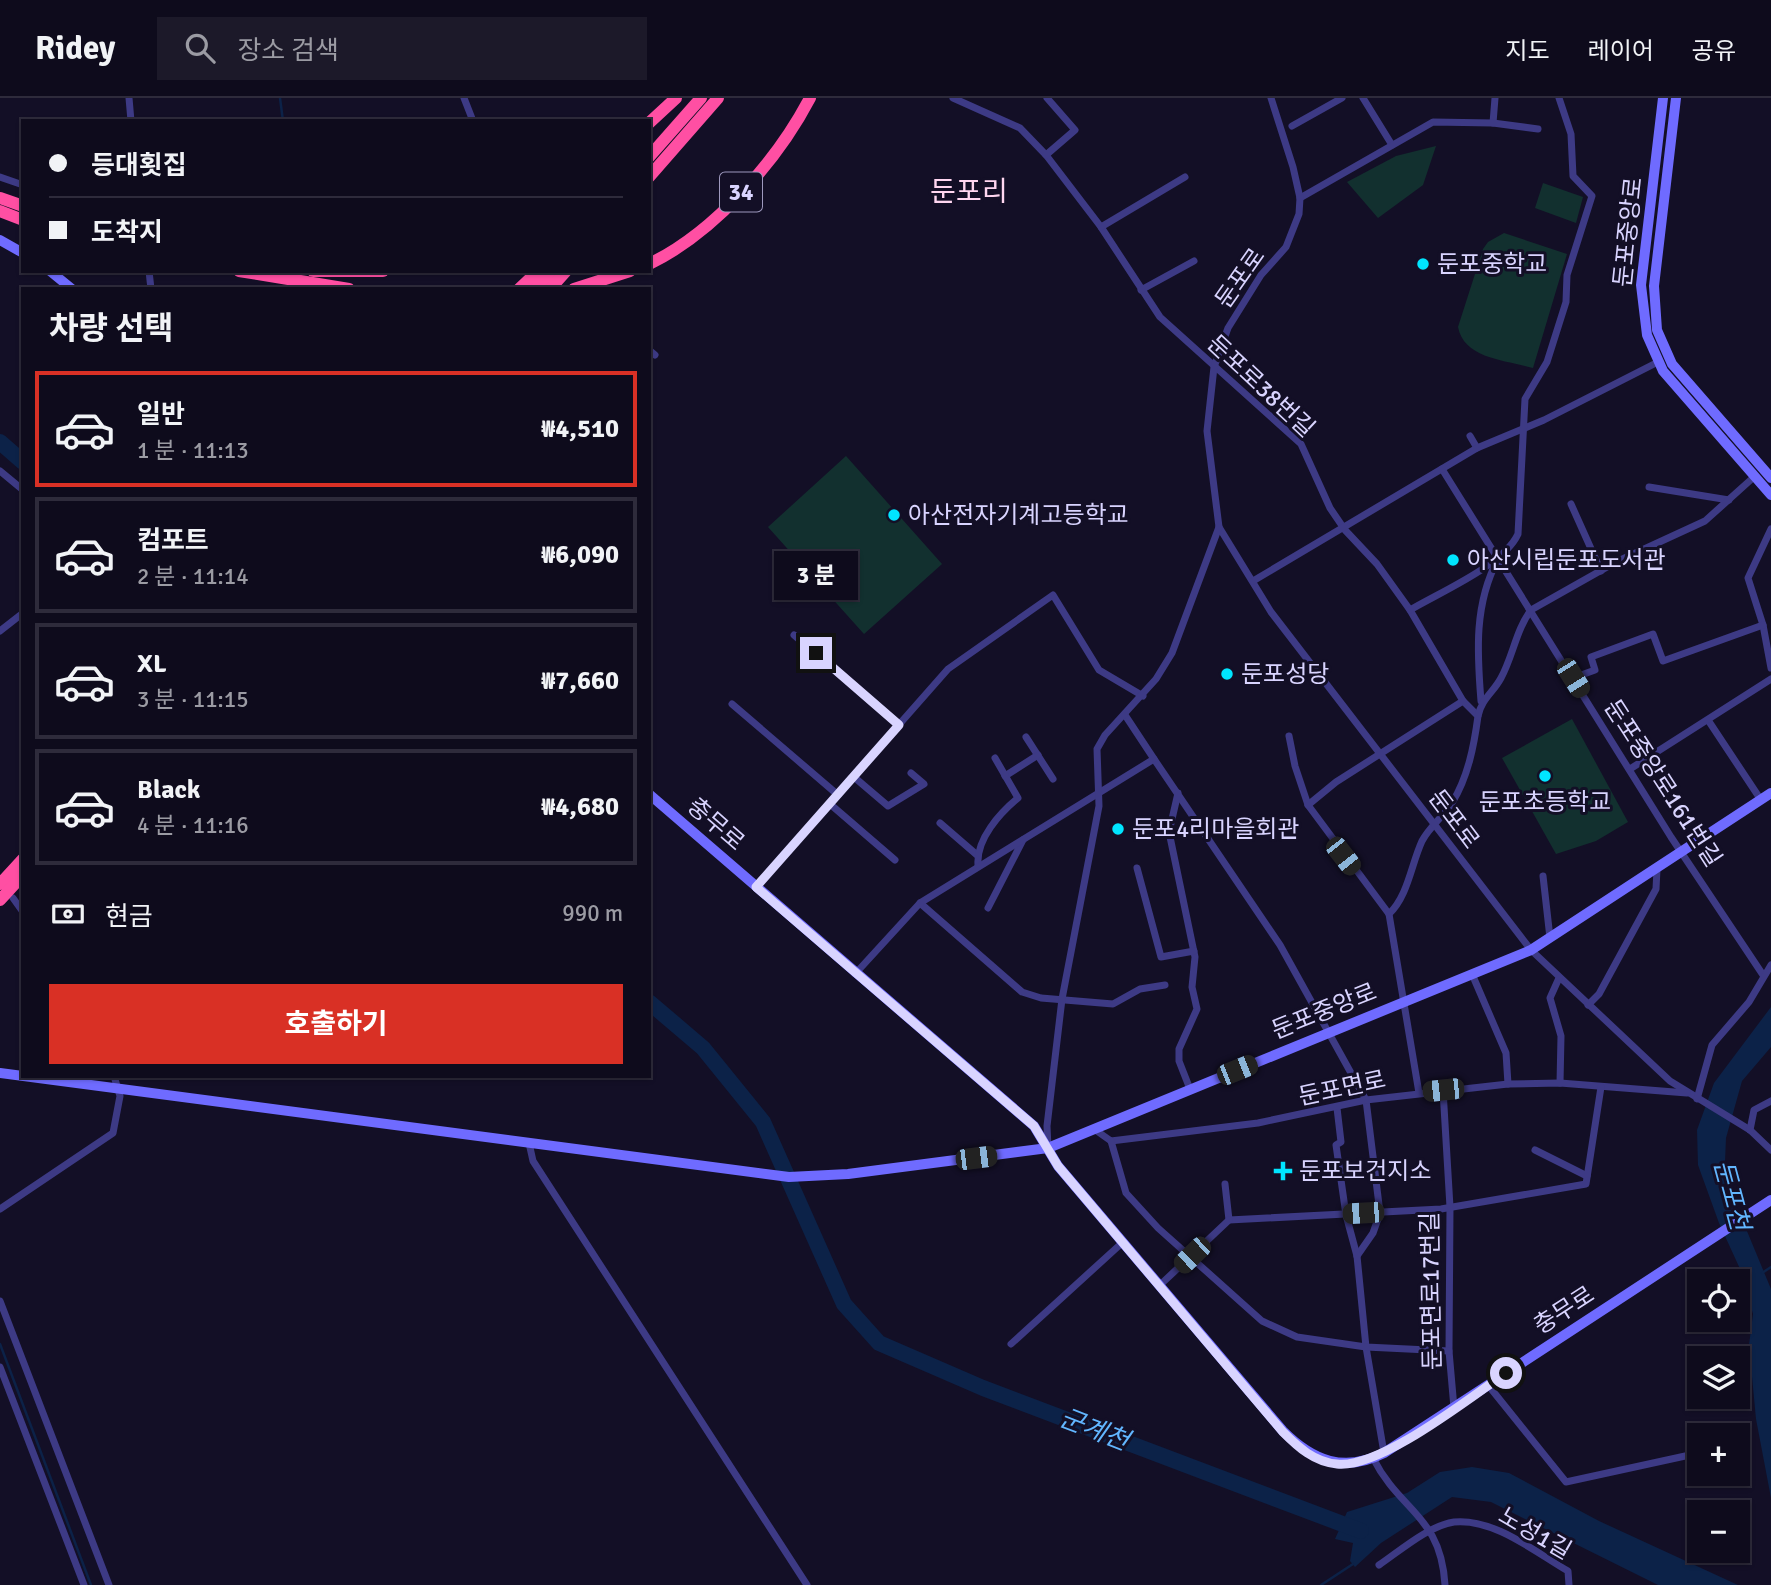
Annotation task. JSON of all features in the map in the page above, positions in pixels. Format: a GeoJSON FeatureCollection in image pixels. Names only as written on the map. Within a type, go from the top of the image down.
{"type":"FeatureCollection","features":[{"type":"Feature","properties":{"kind":"highway"},"geometry":{"type":"LineString","coordinates":[[651,120],[676,98]]}},
{"type":"Feature","properties":{"kind":"highway"},"geometry":{"type":"LineString","coordinates":[[651,155],[701,98]]}},
{"type":"Feature","properties":{"kind":"highway"},"geometry":{"type":"LineString","coordinates":[[651,175],[718,98]]}},
{"type":"Feature","properties":{"kind":"highway","name":"34"},"geometry":{"type":"LineString","coordinates":[[651,263],[670,254],[724,211],[771,158],[810,98]]}},
{"type":"Feature","properties":{"kind":"highway"},"geometry":{"type":"LineString","coordinates":[[0,198],[21,205]]}},
{"type":"Feature","properties":{"kind":"highway"},"geometry":{"type":"LineString","coordinates":[[0,211],[21,219]]}},
{"type":"Feature","properties":{"kind":"highway"},"geometry":{"type":"LineString","coordinates":[[251,273],[337,287]]}},
{"type":"Feature","properties":{"kind":"highway"},"geometry":{"type":"LineString","coordinates":[[580,287],[624,273]]}},
{"type":"Feature","properties":{"kind":"highway"},"geometry":{"type":"LineString","coordinates":[[523,287],[544,276]]}},
{"type":"Feature","properties":{"kind":"highway"},"geometry":{"type":"LineString","coordinates":[[0,884],[21,861]]}},
{"type":"Feature","properties":{"kind":"highway"},"geometry":{"type":"LineString","coordinates":[[6,899],[21,878]]}},
{"type":"Feature","properties":{"kind":"street"},"geometry":{"type":"LineString","coordinates":[[129,98],[131,119]]}},
{"type":"Feature","properties":{"kind":"street"},"geometry":{"type":"LineString","coordinates":[[464,98],[472,119]]}},
{"type":"Feature","properties":{"kind":"street","name":"둔포로38번길"},"geometry":{"type":"LineString","coordinates":[[953,98],[1020,128],[1046,155],[1101,227],[1141,290],[1177,336],[1301,444],[1343,528],[1377,564],[1410,610],[1463,701],[1478,716]]}},
{"type":"Feature","properties":{"kind":"street"},"geometry":{"type":"LineString","coordinates":[[1046,155],[1075,130],[1047,98]]}},
{"type":"Feature","properties":{"kind":"street","name":"둔포로"},"geometry":{"type":"LineString","coordinates":[[1271,98],[1300,198],[1299,214],[1286,247],[1261,275],[1228,328],[1214,367],[1207,430],[1219,527],[1271,612],[1531,950],[1687,1093],[1747,1128],[1771,1150]]}},
{"type":"Feature","properties":{"kind":"street"},"geometry":{"type":"LineString","coordinates":[[1292,126],[1342,98]]}},
{"type":"Feature","properties":{"kind":"street"},"geometry":{"type":"LineString","coordinates":[[1363,98],[1392,145]]}},
{"type":"Feature","properties":{"kind":"street"},"geometry":{"type":"LineString","coordinates":[[1493,123],[1495,98]]}},
{"type":"Feature","properties":{"kind":"street"},"geometry":{"type":"LineString","coordinates":[[1410,610],[1499,557],[1513,544],[1518,534],[1525,399],[1547,362],[1566,302],[1567,275],[1592,196],[1573,176],[1570,134],[1559,98]]}},
{"type":"Feature","properties":{"kind":"street","name":"둔포중앙로"},"geometry":{"type":"LineString","coordinates":[[1663,98],[1641,285],[1647,335],[1658,362],[1673,384],[1771,495]]}},
{"type":"Feature","properties":{"kind":"street","name":"둔포중앙로"},"geometry":{"type":"LineString","coordinates":[[1676,98],[1654,286],[1657,331],[1672,364],[1771,478]]}},
{"type":"Feature","properties":{"kind":"street"},"geometry":{"type":"LineString","coordinates":[[1300,198],[1433,122],[1493,123],[1538,129]]}},
{"type":"Feature","properties":{"kind":"street"},"geometry":{"type":"LineString","coordinates":[[0,177],[21,184]]}},
{"type":"Feature","properties":{"kind":"street"},"geometry":{"type":"LineString","coordinates":[[1101,227],[1185,177]]}},
{"type":"Feature","properties":{"kind":"street"},"geometry":{"type":"LineString","coordinates":[[0,240],[21,252]]}},
{"type":"Feature","properties":{"kind":"street"},"geometry":{"type":"LineString","coordinates":[[1141,290],[1194,261]]}},
{"type":"Feature","properties":{"kind":"street"},"geometry":{"type":"LineString","coordinates":[[52,273],[70,287]]}},
{"type":"Feature","properties":{"kind":"street"},"geometry":{"type":"LineString","coordinates":[[1254,581],[1477,448],[1524,428],[1658,362]]}},
{"type":"Feature","properties":{"kind":"street"},"geometry":{"type":"LineString","coordinates":[[1470,436],[1477,448]]}},
{"type":"Feature","properties":{"kind":"street","name":"둔포중앙로161번길"},"geometry":{"type":"LineString","coordinates":[[1442,469],[1683,853],[1763,975]]}},
{"type":"Feature","properties":{"kind":"street"},"geometry":{"type":"LineString","coordinates":[[0,471],[21,489]]}},
{"type":"Feature","properties":{"kind":"street"},"geometry":{"type":"LineString","coordinates":[[1481,701],[1500,680],[1523,621],[1531,610],[1601,571],[1705,521],[1755,476]]}},
{"type":"Feature","properties":{"kind":"street"},"geometry":{"type":"LineString","coordinates":[[1649,487],[1728,500]]}},
{"type":"Feature","properties":{"kind":"street"},"geometry":{"type":"LineString","coordinates":[[1571,504],[1601,571]]}},
{"type":"Feature","properties":{"kind":"street","name":"둔포로"},"geometry":{"type":"LineString","coordinates":[[1048,1148],[1047,1125],[1062,999],[1100,793],[1097,749],[1105,735],[1143,696],[1172,653],[1219,527]]}},
{"type":"Feature","properties":{"kind":"street"},"geometry":{"type":"LineString","coordinates":[[1771,529],[1748,578],[1763,625],[1771,668]]}},
{"type":"Feature","properties":{"kind":"street"},"geometry":{"type":"LineString","coordinates":[[1389,914],[1398,906],[1421,843],[1433,822],[1451,804],[1474,749],[1481,701],[1477,650],[1482,600],[1499,557]]}},
{"type":"Feature","properties":{"kind":"street"},"geometry":{"type":"LineString","coordinates":[[756,887],[948,669],[1053,596],[1098,670],[1143,696]]}},
{"type":"Feature","properties":{"kind":"street"},"geometry":{"type":"LineString","coordinates":[[0,631],[21,615]]}},
{"type":"Feature","properties":{"kind":"street"},"geometry":{"type":"LineString","coordinates":[[1573,678],[1595,670],[1591,657],[1653,634],[1663,662],[1763,625]]}},
{"type":"Feature","properties":{"kind":"street"},"geometry":{"type":"LineString","coordinates":[[794,635],[899,725]]}},
{"type":"Feature","properties":{"kind":"street"},"geometry":{"type":"LineString","coordinates":[[1630,769],[1771,679]]}},
{"type":"Feature","properties":{"kind":"street"},"geometry":{"type":"LineString","coordinates":[[1308,805],[1346,775],[1381,756],[1463,701]]}},
{"type":"Feature","properties":{"kind":"street"},"geometry":{"type":"LineString","coordinates":[[732,704],[838,795]]}},
{"type":"Feature","properties":{"kind":"street"},"geometry":{"type":"LineString","coordinates":[[1125,715],[1256,914],[1280,945],[1366,1100],[1380,1213],[1373,1233],[1357,1256]]}},
{"type":"Feature","properties":{"kind":"street"},"geometry":{"type":"LineString","coordinates":[[1708,720],[1761,800]]}},
{"type":"Feature","properties":{"kind":"street"},"geometry":{"type":"LineString","coordinates":[[1289,736],[1295,766],[1308,805],[1389,914],[1419,1093]]}},
{"type":"Feature","properties":{"kind":"street"},"geometry":{"type":"LineString","coordinates":[[1026,737],[1053,779]]}},
{"type":"Feature","properties":{"kind":"street"},"geometry":{"type":"LineString","coordinates":[[1005,776],[1038,755]]}},
{"type":"Feature","properties":{"kind":"street"},"geometry":{"type":"LineString","coordinates":[[978,865],[977,855],[999,814],[1018,798],[995,758]]}},
{"type":"Feature","properties":{"kind":"street"},"geometry":{"type":"LineString","coordinates":[[855,975],[920,903],[1154,759]]}},
{"type":"Feature","properties":{"kind":"street"},"geometry":{"type":"LineString","coordinates":[[854,777],[888,806],[924,784],[911,773]]}},
{"type":"Feature","properties":{"kind":"street"},"geometry":{"type":"LineString","coordinates":[[1178,793],[1170,825],[1170,842],[1194,951],[1192,988],[1197,1009],[1179,1049],[1179,1061],[1190,1089]]}},
{"type":"Feature","properties":{"kind":"street","name":"둔포중앙로"},"geometry":{"type":"LineString","coordinates":[[64,1078],[115,1082],[765,1175],[814,1177],[1048,1148],[1531,950],[1771,793]]}},
{"type":"Feature","properties":{"kind":"street","name":"충무로"},"geometry":{"type":"LineString","coordinates":[[651,796],[855,975],[1034,1126],[1058,1166],[1283,1432],[1306,1453],[1336,1464],[1378,1456],[1771,1200]]}},
{"type":"Feature","properties":{"kind":"street"},"geometry":{"type":"LineString","coordinates":[[830,804],[895,860]]}},
{"type":"Feature","properties":{"kind":"street"},"geometry":{"type":"LineString","coordinates":[[940,823],[977,855]]}},
{"type":"Feature","properties":{"kind":"street"},"geometry":{"type":"LineString","coordinates":[[988,908],[1025,837]]}},
{"type":"Feature","properties":{"kind":"street"},"geometry":{"type":"LineString","coordinates":[[1137,868],[1161,957],[1194,951]]}},
{"type":"Feature","properties":{"kind":"street"},"geometry":{"type":"LineString","coordinates":[[1588,1005],[1599,993],[1656,889],[1657,869]]}},
{"type":"Feature","properties":{"kind":"street"},"geometry":{"type":"LineString","coordinates":[[1543,876],[1550,938]]}},
{"type":"Feature","properties":{"kind":"street"},"geometry":{"type":"LineString","coordinates":[[6,899],[21,910]]}},
{"type":"Feature","properties":{"kind":"street"},"geometry":{"type":"LineString","coordinates":[[920,903],[1022,992],[1041,998],[1113,1004],[1140,989],[1165,985]]}},
{"type":"Feature","properties":{"kind":"street"},"geometry":{"type":"LineString","coordinates":[[1699,1100],[1706,1059],[1712,1045],[1749,1002],[1771,965]]}},
{"type":"Feature","properties":{"kind":"street"},"geometry":{"type":"LineString","coordinates":[[1472,974],[1506,1053],[1508,1084]]}},
{"type":"Feature","properties":{"kind":"street"},"geometry":{"type":"LineString","coordinates":[[1559,978],[1553,986],[1550,998],[1561,1036],[1560,1083]]}},
{"type":"Feature","properties":{"kind":"street","name":"둔포중앙로"},"geometry":{"type":"LineString","coordinates":[[0,1073],[21,1075]]}},
{"type":"Feature","properties":{"kind":"street"},"geometry":{"type":"LineString","coordinates":[[0,1209],[113,1133],[120,1096],[115,1082]]}},
{"type":"Feature","properties":{"kind":"street","name":"둔포면로"},"geometry":{"type":"LineString","coordinates":[[1111,1141],[1258,1124],[1366,1100],[1508,1084],[1560,1083],[1687,1093]]}},
{"type":"Feature","properties":{"kind":"street"},"geometry":{"type":"LineString","coordinates":[[1159,1286],[1229,1220],[1450,1207],[1586,1184],[1601,1087]]}},
{"type":"Feature","properties":{"kind":"street","name":"둔포면로17번길"},"geometry":{"type":"LineString","coordinates":[[1443,1090],[1450,1207],[1449,1351],[1454,1408]]}},
{"type":"Feature","properties":{"kind":"street"},"geometry":{"type":"LineString","coordinates":[[1747,1128],[1754,1110],[1771,1101]]}},
{"type":"Feature","properties":{"kind":"street"},"geometry":{"type":"LineString","coordinates":[[1337,1108],[1341,1142],[1336,1145],[1346,1214],[1357,1256],[1378,1456],[1389,1485],[1436,1538],[1445,1585]]}},
{"type":"Feature","properties":{"kind":"street"},"geometry":{"type":"LineString","coordinates":[[1094,1129],[1111,1141],[1126,1193],[1158,1228],[1192,1255],[1262,1321],[1297,1337],[1366,1346],[1449,1351]]}},
{"type":"Feature","properties":{"kind":"street"},"geometry":{"type":"LineString","coordinates":[[529,1143],[538,1171],[807,1585]]}},
{"type":"Feature","properties":{"kind":"street"},"geometry":{"type":"LineString","coordinates":[[1535,1150],[1587,1176]]}},
{"type":"Feature","properties":{"kind":"street"},"geometry":{"type":"LineString","coordinates":[[1224,1184],[1229,1220]]}},
{"type":"Feature","properties":{"kind":"street"},"geometry":{"type":"LineString","coordinates":[[1011,1344],[1123,1242]]}},
{"type":"Feature","properties":{"kind":"street"},"geometry":{"type":"LineString","coordinates":[[0,1301],[109,1585]]}},
{"type":"Feature","properties":{"kind":"street"},"geometry":{"type":"LineString","coordinates":[[0,1367],[84,1585]]}},
{"type":"Feature","properties":{"kind":"street"},"geometry":{"type":"LineString","coordinates":[[1488,1385],[1566,1482],[1687,1456]]}},
{"type":"Feature","properties":{"kind":"street","name":"노성1길"},"geometry":{"type":"LineString","coordinates":[[1379,1565],[1429,1527],[1453,1522],[1489,1526],[1568,1571],[1569,1585]]}},
{"type":"Feature","properties":{"kind":"green space"},"geometry":{"type":"Polygon","coordinates":[[[1436,146],[1423,185],[1378,218],[1347,182],[1396,156],[1436,146]]]}},
{"type":"Feature","properties":{"kind":"green space"},"geometry":{"type":"Polygon","coordinates":[[[1543,183],[1583,197],[1576,223],[1535,208],[1543,183]]]}},
{"type":"Feature","properties":{"kind":"green space"},"geometry":{"type":"Polygon","coordinates":[[[1504,233],[1567,254],[1533,368],[1477,352],[1468,346],[1458,327],[1483,249],[1488,242],[1504,233]]]}},
{"type":"Feature","properties":{"kind":"green space"},"geometry":{"type":"Polygon","coordinates":[[[846,456],[942,564],[864,634],[768,527],[846,456]]]}},
{"type":"Feature","properties":{"kind":"green space"},"geometry":{"type":"Polygon","coordinates":[[[1572,719],[1628,822],[1596,841],[1556,854],[1502,758],[1572,719]]]}},
{"type":"Feature","properties":{"kind":"water","name":"둔포천"},"geometry":{"type":"Polygon","coordinates":[[[1771,1007],[1771,1047],[1742,1081],[1726,1138],[1725,1162],[1732,1195],[1771,1289],[1771,1498],[1756,1419],[1749,1345],[1753,1314],[1750,1303],[1750,1269],[1740,1269],[1719,1223],[1698,1165],[1697,1130],[1714,1083],[1771,1007]]]}},
{"type":"Feature","properties":{"kind":"water"},"geometry":{"type":"Polygon","coordinates":[[[1472,1467],[1509,1473],[1599,1521],[1738,1585],[1658,1585],[1491,1502],[1452,1497],[1381,1543],[1355,1567],[1350,1561],[1353,1543],[1335,1539],[1347,1512],[1407,1493],[1440,1472],[1472,1467]]]}},
{"type":"Feature","properties":{"kind":"waterway"},"geometry":{"type":"LineString","coordinates":[[280,98],[283,119]]}},
{"type":"Feature","properties":{"kind":"waterway","name":"군계천"},"geometry":{"type":"LineString","coordinates":[[0,442],[21,460]]}},
{"type":"Feature","properties":{"kind":"waterway","name":"군계천"},"geometry":{"type":"LineString","coordinates":[[651,1004],[703,1048],[763,1122],[844,1304],[879,1343],[983,1388],[1361,1531]]}},
{"type":"Feature","properties":{"kind":"waterway"},"geometry":{"type":"LineString","coordinates":[[1762,1273],[1771,1267]]}},
{"type":"Feature","properties":{"kind":"waterway"},"geometry":{"type":"LineString","coordinates":[[0,1344],[91,1585]]}},
{"type":"Feature","properties":{"kind":"waterway"},"geometry":{"type":"LineString","coordinates":[[1321,1585],[1353,1564]]}},
{"type":"Feature","properties":{"kind":"place","name":"둔포중학교"},"geometry":{"type":"Point","coordinates":[1423,264]}},
{"type":"Feature","properties":{"kind":"place","name":"아산전자기계고등학교"},"geometry":{"type":"Point","coordinates":[894,515]}},
{"type":"Feature","properties":{"kind":"place","name":"아산시립둔포도서관"},"geometry":{"type":"Point","coordinates":[1453,560]}},
{"type":"Feature","properties":{"kind":"place","name":"둔포성당"},"geometry":{"type":"Point","coordinates":[1227,674]}},
{"type":"Feature","properties":{"kind":"place","name":"둔포초등학교"},"geometry":{"type":"Point","coordinates":[1545,776]}},
{"type":"Feature","properties":{"kind":"place","name":"둔포4리마을회관"},"geometry":{"type":"Point","coordinates":[1118,829]}},
{"type":"Feature","properties":{"kind":"place","name":"둔포보건지소"},"geometry":{"type":"Point","coordinates":[1283,1171]}},
{"type":"Feature","properties":{"kind":"district","name":"둔포리"},"geometry":{"type":"Point","coordinates":[969,192]}},
{"type":"Feature","properties":{"kind":"route"},"geometry":{"type":"LineString","coordinates":[[816,653],[899,725],[756,887],[855,975],[1034,1126],[1058,1166],[1283,1432],[1306,1453],[1336,1464],[1355,1464],[1373,1458],[1506,1373]]}}]}
